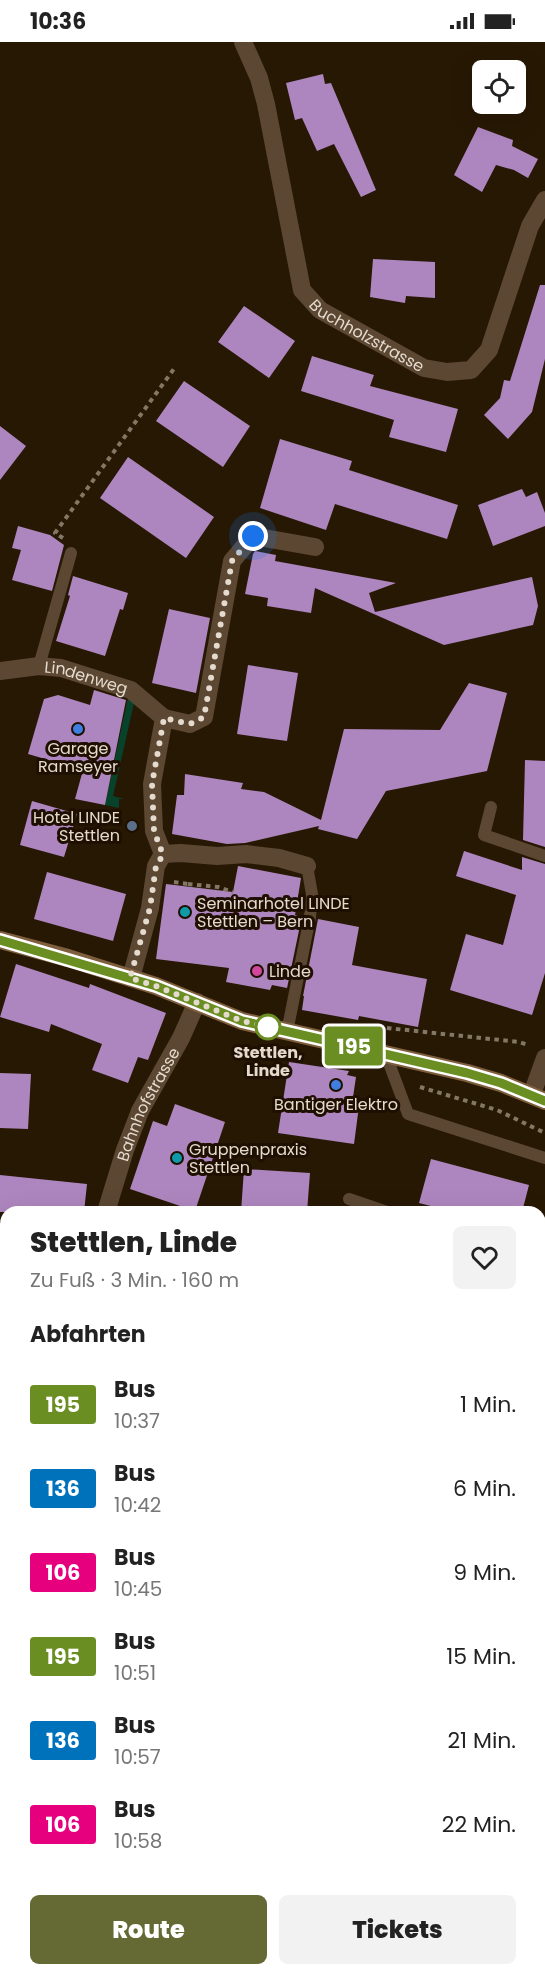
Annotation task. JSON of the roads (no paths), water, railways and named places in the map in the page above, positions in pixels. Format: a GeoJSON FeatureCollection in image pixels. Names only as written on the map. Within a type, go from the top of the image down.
{"type":"FeatureCollection","features":[{"type":"Feature","properties":{"kind":"main road"},"geometry":{"type":"LineString","coordinates":[[0,940],[156,986],[242,1021],[467,1073],[538,1098]]}},
{"type":"Feature","properties":{"kind":"street","name":"Buchholzstrasse"},"geometry":{"type":"LineString","coordinates":[[243,42],[259,78],[266,104],[302,290],[320,310],[424,368],[447,372],[471,370],[489,350],[530,226],[545,200]]}},
{"type":"Feature","properties":{"kind":"street"},"geometry":{"type":"LineString","coordinates":[[163,855],[154,831],[152,784],[164,718],[190,724],[204,717],[232,561],[253,536],[315,548]]}},
{"type":"Feature","properties":{"kind":"street","name":"Lindenweg"},"geometry":{"type":"LineString","coordinates":[[0,670],[39,666],[61,668],[131,690],[164,718]]}},
{"type":"Feature","properties":{"kind":"street"},"geometry":{"type":"LineString","coordinates":[[163,855],[181,853],[217,856],[246,855],[279,858],[307,866]]}},
{"type":"Feature","properties":{"kind":"street"},"geometry":{"type":"LineString","coordinates":[[130,978],[150,908],[156,866],[163,855]]}},
{"type":"Feature","properties":{"kind":"street","name":"Bahnhofstrasse"},"geometry":{"type":"LineString","coordinates":[[108,1206],[140,1111],[181,1038],[197,1002]]}},
{"type":"Feature","properties":{"kind":"street"},"geometry":{"type":"LineString","coordinates":[[538,1098],[541,1053]]}},
{"type":"Feature","properties":{"kind":"lane"},"geometry":{"type":"LineString","coordinates":[[39,666],[71,553]]}},
{"type":"Feature","properties":{"kind":"lane"},"geometry":{"type":"LineString","coordinates":[[491,807],[484,835],[545,856]]}},
{"type":"Feature","properties":{"kind":"lane"},"geometry":{"type":"LineString","coordinates":[[288,1032],[310,916],[312,894],[307,866]]}},
{"type":"Feature","properties":{"kind":"lane"},"geometry":{"type":"LineString","coordinates":[[386,1055],[408,1114],[545,1158]]}},
{"type":"Feature","properties":{"kind":"lane"},"geometry":{"type":"LineString","coordinates":[[349,1199],[369,1206]]}},
{"type":"Feature","properties":{"kind":"place","name":"Garage Ramseyer"},"geometry":{"type":"Point","coordinates":[78,729]}},
{"type":"Feature","properties":{"kind":"place","name":"Hotel LINDE Stettlen"},"geometry":{"type":"Point","coordinates":[132,826]}},
{"type":"Feature","properties":{"kind":"place","name":"Seminarhotel LINDE Stettlen – Bern"},"geometry":{"type":"Point","coordinates":[185,912]}},
{"type":"Feature","properties":{"kind":"place","name":"Linde"},"geometry":{"type":"Point","coordinates":[257,971]}},
{"type":"Feature","properties":{"kind":"place","name":"Stettlen, Linde"},"geometry":{"type":"Point","coordinates":[268,1027]}},
{"type":"Feature","properties":{"kind":"place","name":"Bantiger Elektro"},"geometry":{"type":"Point","coordinates":[336,1085]}},
{"type":"Feature","properties":{"kind":"place","name":"Gruppenpraxis Stettlen"},"geometry":{"type":"Point","coordinates":[177,1158]}}]}
